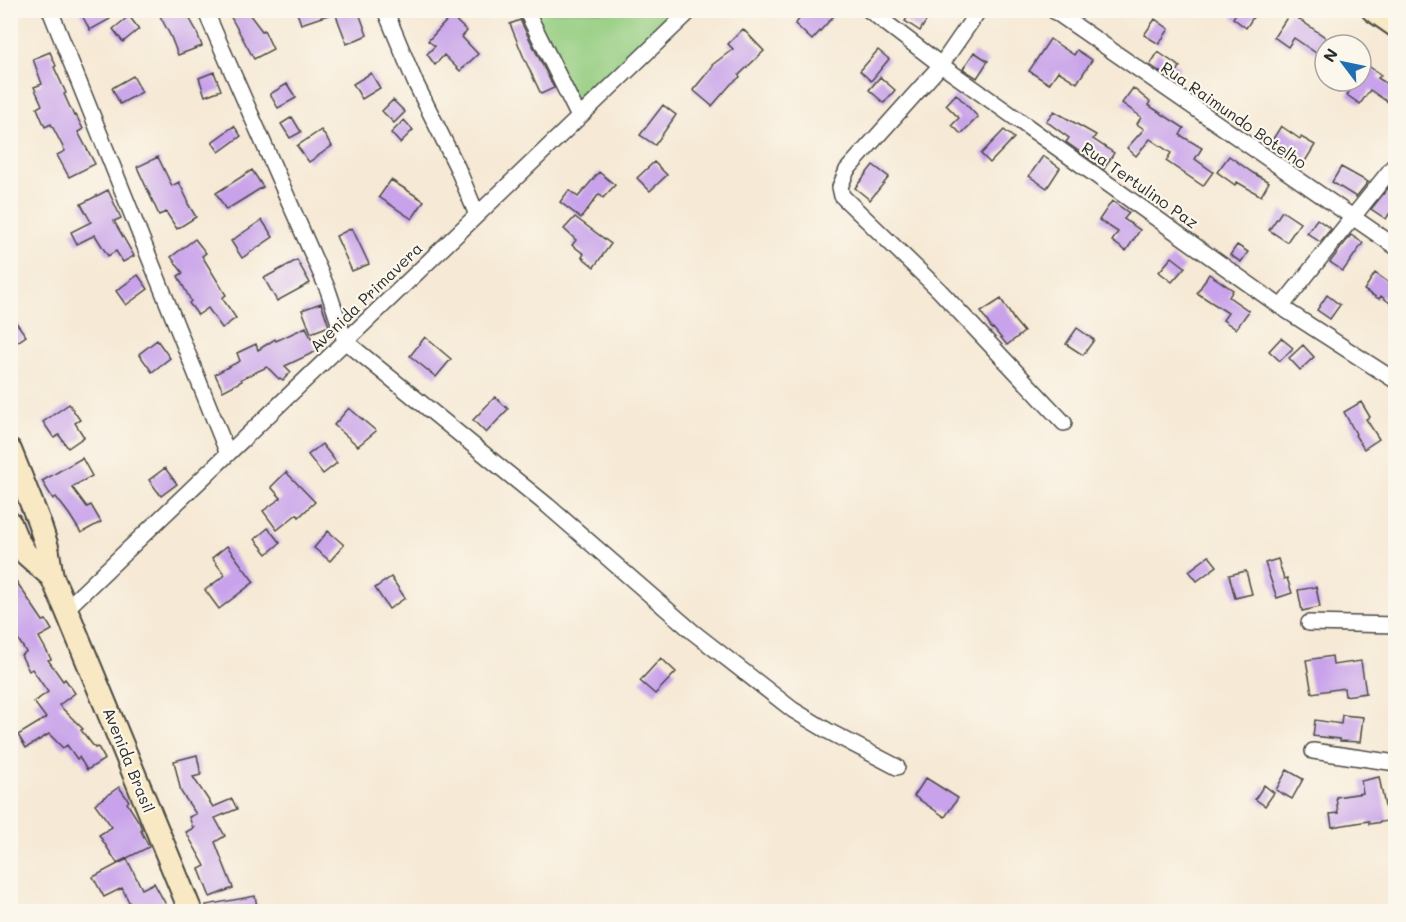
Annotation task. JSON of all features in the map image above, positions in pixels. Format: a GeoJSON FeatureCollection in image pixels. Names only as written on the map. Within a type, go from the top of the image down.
{"type":"FeatureCollection","features":[{"type":"Feature","properties":{"kind":"street"},"geometry":{"type":"LineString","coordinates":[[50,10],[228,454]]}},
{"type":"Feature","properties":{"kind":"street"},"geometry":{"type":"LineString","coordinates":[[205,10],[328,290],[345,341],[548,507],[693,632],[793,710],[897,767]]}},
{"type":"Feature","properties":{"kind":"street"},"geometry":{"type":"LineString","coordinates":[[385,10],[415,82],[457,167],[477,215]]}},
{"type":"Feature","properties":{"kind":"street"},"geometry":{"type":"LineString","coordinates":[[526,10],[579,117]]}},
{"type":"Feature","properties":{"kind":"street","name":"Avenida Primavera"},"geometry":{"type":"LineString","coordinates":[[66,609],[691,10]]}},
{"type":"Feature","properties":{"kind":"street","name":"Rua Tertulino Paz"},"geometry":{"type":"LineString","coordinates":[[869,10],[941,65],[1281,307],[1395,381]]}},
{"type":"Feature","properties":{"kind":"street"},"geometry":{"type":"LineString","coordinates":[[979,10],[941,65],[848,170],[840,187],[842,196],[939,290],[1064,423]]}},
{"type":"Feature","properties":{"kind":"street","name":"Rua Raimundo Botelho"},"geometry":{"type":"LineString","coordinates":[[1053,10],[1395,247]]}},
{"type":"Feature","properties":{"kind":"street"},"geometry":{"type":"LineString","coordinates":[[1373,10],[1395,26]]}},
{"type":"Feature","properties":{"kind":"street"},"geometry":{"type":"LineString","coordinates":[[1281,307],[1395,163]]}},
{"type":"Feature","properties":{"kind":"street"},"geometry":{"type":"LineString","coordinates":[[10,450],[39,522],[47,547],[52,577]]}},
{"type":"Feature","properties":{"kind":"street"},"geometry":{"type":"LineString","coordinates":[[12,533],[26,554],[52,577]]}},
{"type":"Feature","properties":{"kind":"street","name":"Avenida Brasil"},"geometry":{"type":"LineString","coordinates":[[52,577],[191,912]]}},
{"type":"Feature","properties":{"kind":"street"},"geometry":{"type":"LineString","coordinates":[[1309,623],[1395,625]]}},
{"type":"Feature","properties":{"kind":"street"},"geometry":{"type":"LineString","coordinates":[[1313,751],[1395,763]]}},
{"type":"Feature","properties":{"kind":"green space"},"geometry":{"type":"Polygon","coordinates":[[[526,11],[691,11],[579,117],[526,11]]]}},
{"type":"Feature","properties":{"kind":"building"},"geometry":{"type":"Polygon","coordinates":[[[79,10],[106,10],[110,19],[90,30],[79,10]]]}},
{"type":"Feature","properties":{"kind":"building"},"geometry":{"type":"Polygon","coordinates":[[[157,10],[185,10],[202,46],[178,55],[157,10]]]}},
{"type":"Feature","properties":{"kind":"building"},"geometry":{"type":"Polygon","coordinates":[[[227,10],[246,10],[262,31],[264,30],[273,49],[254,59],[227,10]]]}},
{"type":"Feature","properties":{"kind":"building"},"geometry":{"type":"Polygon","coordinates":[[[296,10],[334,10],[334,13],[301,24],[296,10]]]}},
{"type":"Feature","properties":{"kind":"building"},"geometry":{"type":"Polygon","coordinates":[[[334,10],[358,10],[367,35],[347,44],[334,10]]]}},
{"type":"Feature","properties":{"kind":"building"},"geometry":{"type":"Polygon","coordinates":[[[808,10],[839,10],[812,40],[795,24],[808,10]]]}},
{"type":"Feature","properties":{"kind":"building"},"geometry":{"type":"Polygon","coordinates":[[[912,10],[933,10],[920,31],[905,21],[912,10]]]}},
{"type":"Feature","properties":{"kind":"building"},"geometry":{"type":"Polygon","coordinates":[[[1238,10],[1258,10],[1246,28],[1233,18],[1238,10]]]}},
{"type":"Feature","properties":{"kind":"building"},"geometry":{"type":"Polygon","coordinates":[[[1290,13],[1319,33],[1313,33],[1313,51],[1294,38],[1288,47],[1274,37],[1290,13]]]}},
{"type":"Feature","properties":{"kind":"building"},"geometry":{"type":"Polygon","coordinates":[[[129,16],[139,29],[123,42],[113,29],[129,16]]]}},
{"type":"Feature","properties":{"kind":"building"},"geometry":{"type":"Polygon","coordinates":[[[451,16],[467,31],[462,37],[478,54],[460,71],[444,55],[435,65],[427,54],[435,46],[428,41],[451,16]]]}},
{"type":"Feature","properties":{"kind":"building"},"geometry":{"type":"Polygon","coordinates":[[[1155,19],[1169,29],[1159,44],[1144,35],[1155,19]]]}},
{"type":"Feature","properties":{"kind":"building"},"geometry":{"type":"Polygon","coordinates":[[[520,20],[554,88],[541,94],[510,24],[520,20]]]}},
{"type":"Feature","properties":{"kind":"building"},"geometry":{"type":"Polygon","coordinates":[[[743,29],[764,51],[712,106],[693,90],[712,65],[733,49],[728,44],[743,29]]]}},
{"type":"Feature","properties":{"kind":"building"},"geometry":{"type":"Polygon","coordinates":[[[1050,39],[1074,55],[1077,50],[1092,60],[1077,83],[1058,71],[1049,84],[1029,71],[1050,39]]]}},
{"type":"Feature","properties":{"kind":"building"},"geometry":{"type":"Polygon","coordinates":[[[878,50],[889,59],[871,81],[860,71],[878,50]]]}},
{"type":"Feature","properties":{"kind":"building"},"geometry":{"type":"Polygon","coordinates":[[[50,52],[66,93],[64,94],[83,129],[78,132],[95,164],[69,177],[57,155],[65,151],[51,124],[45,127],[37,108],[42,105],[34,87],[42,84],[33,59],[50,52]]]}},
{"type":"Feature","properties":{"kind":"building"},"geometry":{"type":"Polygon","coordinates":[[[974,52],[988,61],[977,78],[963,69],[974,52]]]}},
{"type":"Feature","properties":{"kind":"building"},"geometry":{"type":"Polygon","coordinates":[[[1158,52],[1180,67],[1172,80],[1150,65],[1158,52]]]}},
{"type":"Feature","properties":{"kind":"building"},"geometry":{"type":"Polygon","coordinates":[[[1373,69],[1381,75],[1378,78],[1395,89],[1395,107],[1373,92],[1373,69]]]}},
{"type":"Feature","properties":{"kind":"building"},"geometry":{"type":"Polygon","coordinates":[[[214,72],[221,90],[205,96],[199,78],[214,72]]]}},
{"type":"Feature","properties":{"kind":"building"},"geometry":{"type":"Polygon","coordinates":[[[371,73],[380,88],[362,99],[353,84],[371,73]]]}},
{"type":"Feature","properties":{"kind":"building"},"geometry":{"type":"Polygon","coordinates":[[[133,76],[142,92],[120,104],[112,88],[133,76]]]}},
{"type":"Feature","properties":{"kind":"building"},"geometry":{"type":"Polygon","coordinates":[[[880,77],[895,90],[884,103],[869,90],[880,77]]]}},
{"type":"Feature","properties":{"kind":"building"},"geometry":{"type":"Polygon","coordinates":[[[287,84],[296,98],[278,108],[270,94],[287,84]]]}},
{"type":"Feature","properties":{"kind":"building"},"geometry":{"type":"Polygon","coordinates":[[[1133,88],[1150,102],[1148,105],[1184,128],[1180,135],[1202,148],[1195,159],[1213,172],[1203,186],[1166,161],[1171,153],[1150,139],[1136,156],[1127,148],[1144,129],[1137,124],[1141,117],[1122,103],[1133,88]]]}},
{"type":"Feature","properties":{"kind":"building"},"geometry":{"type":"Polygon","coordinates":[[[1348,93],[1368,93],[1360,104],[1347,95],[1348,93]]]}},
{"type":"Feature","properties":{"kind":"building"},"geometry":{"type":"Polygon","coordinates":[[[956,94],[978,117],[961,134],[952,125],[959,118],[946,105],[956,94]]]}},
{"type":"Feature","properties":{"kind":"building"},"geometry":{"type":"Polygon","coordinates":[[[393,100],[405,112],[394,123],[382,111],[393,100]]]}},
{"type":"Feature","properties":{"kind":"building"},"geometry":{"type":"Polygon","coordinates":[[[663,105],[676,115],[655,145],[640,135],[663,105]]]}},
{"type":"Feature","properties":{"kind":"building"},"geometry":{"type":"Polygon","coordinates":[[[1054,111],[1096,135],[1093,139],[1114,153],[1104,169],[1066,142],[1069,138],[1046,121],[1054,111]]]}},
{"type":"Feature","properties":{"kind":"building"},"geometry":{"type":"Polygon","coordinates":[[[292,117],[301,132],[290,138],[281,124],[292,117]]]}},
{"type":"Feature","properties":{"kind":"building"},"geometry":{"type":"Polygon","coordinates":[[[404,120],[413,130],[400,143],[391,133],[404,120]]]}},
{"type":"Feature","properties":{"kind":"building"},"geometry":{"type":"Polygon","coordinates":[[[234,126],[241,136],[219,152],[212,142],[234,126]]]}},
{"type":"Feature","properties":{"kind":"building"},"geometry":{"type":"Polygon","coordinates":[[[1281,126],[1300,139],[1301,137],[1315,145],[1304,163],[1271,142],[1281,126]]]}},
{"type":"Feature","properties":{"kind":"building"},"geometry":{"type":"Polygon","coordinates":[[[321,130],[332,146],[309,162],[297,146],[321,130]]]}},
{"type":"Feature","properties":{"kind":"building"},"geometry":{"type":"Polygon","coordinates":[[[1004,130],[1014,138],[990,163],[981,154],[1004,130]]]}},
{"type":"Feature","properties":{"kind":"building"},"geometry":{"type":"Polygon","coordinates":[[[1043,156],[1060,168],[1047,188],[1029,176],[1043,156]]]}},
{"type":"Feature","properties":{"kind":"building"},"geometry":{"type":"Polygon","coordinates":[[[1229,156],[1269,182],[1261,196],[1237,182],[1235,185],[1217,172],[1229,156]]]}},
{"type":"Feature","properties":{"kind":"building"},"geometry":{"type":"Polygon","coordinates":[[[158,157],[172,186],[179,182],[196,217],[177,229],[166,212],[159,215],[137,167],[158,157]]]}},
{"type":"Feature","properties":{"kind":"building"},"geometry":{"type":"Polygon","coordinates":[[[654,162],[667,175],[650,191],[637,178],[654,162]]]}},
{"type":"Feature","properties":{"kind":"building"},"geometry":{"type":"Polygon","coordinates":[[[873,165],[889,177],[870,200],[855,188],[873,165]]]}},
{"type":"Feature","properties":{"kind":"building"},"geometry":{"type":"Polygon","coordinates":[[[1341,167],[1368,182],[1356,197],[1332,182],[1341,167]]]}},
{"type":"Feature","properties":{"kind":"building"},"geometry":{"type":"Polygon","coordinates":[[[252,170],[263,187],[226,210],[216,193],[252,170]]]}},
{"type":"Feature","properties":{"kind":"building"},"geometry":{"type":"Polygon","coordinates":[[[599,172],[615,185],[603,198],[599,194],[581,218],[560,202],[569,190],[578,197],[599,172]]]}},
{"type":"Feature","properties":{"kind":"building"},"geometry":{"type":"Polygon","coordinates":[[[391,180],[424,201],[412,219],[379,197],[391,180]]]}},
{"type":"Feature","properties":{"kind":"building"},"geometry":{"type":"Polygon","coordinates":[[[1389,187],[1395,191],[1395,205],[1386,219],[1371,209],[1389,187]]]}},
{"type":"Feature","properties":{"kind":"building"},"geometry":{"type":"Polygon","coordinates":[[[108,190],[121,218],[114,221],[134,256],[123,262],[116,251],[108,256],[95,235],[77,244],[71,232],[91,222],[81,204],[108,190]]]}},
{"type":"Feature","properties":{"kind":"building"},"geometry":{"type":"Polygon","coordinates":[[[1112,201],[1129,213],[1124,219],[1140,230],[1126,251],[1112,241],[1118,232],[1099,220],[1112,201]]]}},
{"type":"Feature","properties":{"kind":"building"},"geometry":{"type":"Polygon","coordinates":[[[1282,211],[1300,223],[1287,242],[1269,230],[1282,211]]]}},
{"type":"Feature","properties":{"kind":"building"},"geometry":{"type":"Polygon","coordinates":[[[575,217],[611,244],[594,267],[582,257],[584,254],[572,245],[576,240],[564,229],[575,217]]]}},
{"type":"Feature","properties":{"kind":"building"},"geometry":{"type":"Polygon","coordinates":[[[1317,219],[1331,229],[1320,242],[1307,233],[1317,219]]]}},
{"type":"Feature","properties":{"kind":"building"},"geometry":{"type":"Polygon","coordinates":[[[262,220],[273,237],[242,258],[231,241],[262,220]]]}},
{"type":"Feature","properties":{"kind":"building"},"geometry":{"type":"Polygon","coordinates":[[[352,228],[369,264],[352,271],[336,236],[352,228]]]}},
{"type":"Feature","properties":{"kind":"building"},"geometry":{"type":"Polygon","coordinates":[[[1351,235],[1363,243],[1343,271],[1330,262],[1351,235]]]}},
{"type":"Feature","properties":{"kind":"building"},"geometry":{"type":"Polygon","coordinates":[[[195,239],[206,253],[202,256],[226,295],[222,298],[236,318],[222,328],[208,308],[198,315],[189,303],[191,301],[178,276],[183,273],[171,257],[195,239]]]}},
{"type":"Feature","properties":{"kind":"building"},"geometry":{"type":"Polygon","coordinates":[[[1237,245],[1248,252],[1241,262],[1230,255],[1237,245]]]}},
{"type":"Feature","properties":{"kind":"building"},"geometry":{"type":"Polygon","coordinates":[[[1172,257],[1185,267],[1172,282],[1159,272],[1172,257]]]}},
{"type":"Feature","properties":{"kind":"building"},"geometry":{"type":"Polygon","coordinates":[[[297,260],[310,283],[277,301],[264,278],[297,260]]]}},
{"type":"Feature","properties":{"kind":"building"},"geometry":{"type":"Polygon","coordinates":[[[1375,273],[1395,287],[1395,307],[1381,296],[1379,299],[1364,290],[1375,273]]]}},
{"type":"Feature","properties":{"kind":"building"},"geometry":{"type":"Polygon","coordinates":[[[1209,274],[1233,290],[1229,297],[1249,311],[1236,329],[1223,320],[1228,313],[1197,293],[1209,274]]]}},
{"type":"Feature","properties":{"kind":"building"},"geometry":{"type":"Polygon","coordinates":[[[138,275],[148,289],[126,305],[116,291],[138,275]]]}},
{"type":"Feature","properties":{"kind":"building"},"geometry":{"type":"Polygon","coordinates":[[[1327,295],[1340,305],[1330,319],[1317,310],[1327,295]]]}},
{"type":"Feature","properties":{"kind":"building"},"geometry":{"type":"Polygon","coordinates":[[[1001,299],[1024,332],[1007,345],[992,329],[981,312],[1001,299]]]}},
{"type":"Feature","properties":{"kind":"building"},"geometry":{"type":"Polygon","coordinates":[[[321,303],[329,326],[311,333],[302,310],[321,303]]]}},
{"type":"Feature","properties":{"kind":"building"},"geometry":{"type":"Polygon","coordinates":[[[10,314],[26,336],[10,347],[10,314]]]}},
{"type":"Feature","properties":{"kind":"building"},"geometry":{"type":"Polygon","coordinates":[[[306,327],[317,351],[285,366],[291,372],[283,380],[267,367],[241,379],[242,381],[223,391],[215,374],[240,361],[237,353],[256,344],[258,350],[275,339],[276,341],[306,327]]]}},
{"type":"Feature","properties":{"kind":"building"},"geometry":{"type":"Polygon","coordinates":[[[1077,328],[1094,340],[1083,355],[1066,344],[1077,328]]]}},
{"type":"Feature","properties":{"kind":"building"},"geometry":{"type":"Polygon","coordinates":[[[425,337],[451,359],[436,377],[410,356],[425,337]]]}},
{"type":"Feature","properties":{"kind":"building"},"geometry":{"type":"Polygon","coordinates":[[[1281,338],[1293,348],[1280,361],[1269,351],[1281,338]]]}},
{"type":"Feature","properties":{"kind":"building"},"geometry":{"type":"Polygon","coordinates":[[[157,340],[170,358],[152,372],[139,354],[157,340]]]}},
{"type":"Feature","properties":{"kind":"building"},"geometry":{"type":"Polygon","coordinates":[[[1303,345],[1314,357],[1300,370],[1289,358],[1303,345]]]}},
{"type":"Feature","properties":{"kind":"building"},"geometry":{"type":"Polygon","coordinates":[[[495,397],[508,409],[486,433],[473,420],[495,397]]]}},
{"type":"Feature","properties":{"kind":"building"},"geometry":{"type":"Polygon","coordinates":[[[1361,402],[1370,417],[1366,419],[1379,439],[1364,449],[1344,412],[1361,402]]]}},
{"type":"Feature","properties":{"kind":"building"},"geometry":{"type":"Polygon","coordinates":[[[69,404],[80,420],[75,423],[84,437],[68,448],[59,435],[54,438],[43,422],[69,404]]]}},
{"type":"Feature","properties":{"kind":"building"},"geometry":{"type":"Polygon","coordinates":[[[349,408],[376,431],[358,446],[334,425],[349,408]]]}},
{"type":"Feature","properties":{"kind":"building"},"geometry":{"type":"Polygon","coordinates":[[[322,444],[337,463],[323,474],[308,455],[322,444]]]}},
{"type":"Feature","properties":{"kind":"building"},"geometry":{"type":"Polygon","coordinates":[[[82,458],[92,476],[72,487],[87,507],[91,505],[101,522],[81,533],[56,497],[53,499],[42,481],[82,458]]]}},
{"type":"Feature","properties":{"kind":"building"},"geometry":{"type":"Polygon","coordinates":[[[165,468],[177,484],[161,496],[149,480],[165,468]]]}},
{"type":"Feature","properties":{"kind":"building"},"geometry":{"type":"Polygon","coordinates":[[[286,472],[315,502],[299,517],[297,514],[277,530],[263,511],[281,498],[271,487],[286,472]]]}},
{"type":"Feature","properties":{"kind":"building"},"geometry":{"type":"Polygon","coordinates":[[[268,528],[280,543],[267,554],[255,539],[268,528]]]}},
{"type":"Feature","properties":{"kind":"building"},"geometry":{"type":"Polygon","coordinates":[[[328,531],[344,545],[330,561],[314,548],[328,531]]]}},
{"type":"Feature","properties":{"kind":"building"},"geometry":{"type":"Polygon","coordinates":[[[227,546],[254,582],[219,609],[205,590],[225,575],[212,558],[227,546]]]}},
{"type":"Feature","properties":{"kind":"building"},"geometry":{"type":"Polygon","coordinates":[[[1209,556],[1217,566],[1197,581],[1189,571],[1209,556]]]}},
{"type":"Feature","properties":{"kind":"building"},"geometry":{"type":"Polygon","coordinates":[[[1278,559],[1284,579],[1287,578],[1292,593],[1277,598],[1265,563],[1278,559]]]}},
{"type":"Feature","properties":{"kind":"building"},"geometry":{"type":"Polygon","coordinates":[[[1246,571],[1252,594],[1235,598],[1229,575],[1246,571]]]}},
{"type":"Feature","properties":{"kind":"building"},"geometry":{"type":"Polygon","coordinates":[[[10,572],[43,621],[46,620],[52,630],[39,637],[51,659],[48,660],[75,693],[59,705],[83,729],[81,730],[95,748],[98,747],[105,759],[87,770],[79,757],[77,759],[67,745],[63,748],[49,734],[26,748],[18,735],[46,718],[34,702],[48,692],[32,669],[29,671],[21,655],[26,652],[10,626],[10,572]]]}},
{"type":"Feature","properties":{"kind":"building"},"geometry":{"type":"Polygon","coordinates":[[[391,577],[405,598],[389,609],[375,588],[391,577]]]}},
{"type":"Feature","properties":{"kind":"building"},"geometry":{"type":"Polygon","coordinates":[[[1316,587],[1320,607],[1302,611],[1298,590],[1316,587]]]}},
{"type":"Feature","properties":{"kind":"building"},"geometry":{"type":"Polygon","coordinates":[[[1332,656],[1333,665],[1361,661],[1366,693],[1345,696],[1344,688],[1312,693],[1306,660],[1332,656]]]}},
{"type":"Feature","properties":{"kind":"building"},"geometry":{"type":"Polygon","coordinates":[[[661,658],[676,672],[655,694],[640,681],[661,658]]]}},
{"type":"Feature","properties":{"kind":"building"},"geometry":{"type":"Polygon","coordinates":[[[1342,715],[1363,717],[1360,742],[1313,736],[1315,720],[1341,724],[1342,715]]]}},
{"type":"Feature","properties":{"kind":"building"},"geometry":{"type":"Polygon","coordinates":[[[197,755],[201,775],[193,777],[213,807],[232,799],[237,809],[215,818],[225,836],[215,842],[233,888],[210,897],[199,869],[205,866],[186,832],[195,827],[193,828],[189,817],[196,814],[181,792],[174,761],[197,755]]]}},
{"type":"Feature","properties":{"kind":"building"},"geometry":{"type":"Polygon","coordinates":[[[1287,770],[1303,779],[1292,799],[1276,790],[1287,770]]]}},
{"type":"Feature","properties":{"kind":"building"},"geometry":{"type":"Polygon","coordinates":[[[1379,777],[1388,821],[1369,824],[1369,821],[1332,827],[1330,814],[1338,813],[1336,797],[1363,793],[1361,781],[1379,777]]]}},
{"type":"Feature","properties":{"kind":"building"},"geometry":{"type":"Polygon","coordinates":[[[926,778],[958,798],[945,817],[914,796],[926,778]]]}},
{"type":"Feature","properties":{"kind":"building"},"geometry":{"type":"Polygon","coordinates":[[[1264,785],[1274,793],[1265,806],[1255,799],[1264,785]]]}},
{"type":"Feature","properties":{"kind":"building"},"geometry":{"type":"Polygon","coordinates":[[[119,787],[129,801],[127,803],[139,822],[149,847],[117,863],[99,835],[112,827],[95,804],[119,787]]]}},
{"type":"Feature","properties":{"kind":"building"},"geometry":{"type":"Polygon","coordinates":[[[127,859],[142,889],[154,883],[170,912],[134,912],[122,888],[104,897],[93,877],[127,859]]]}},
{"type":"Feature","properties":{"kind":"building"},"geometry":{"type":"Polygon","coordinates":[[[255,896],[258,912],[207,912],[206,905],[255,896]]]}}]}
